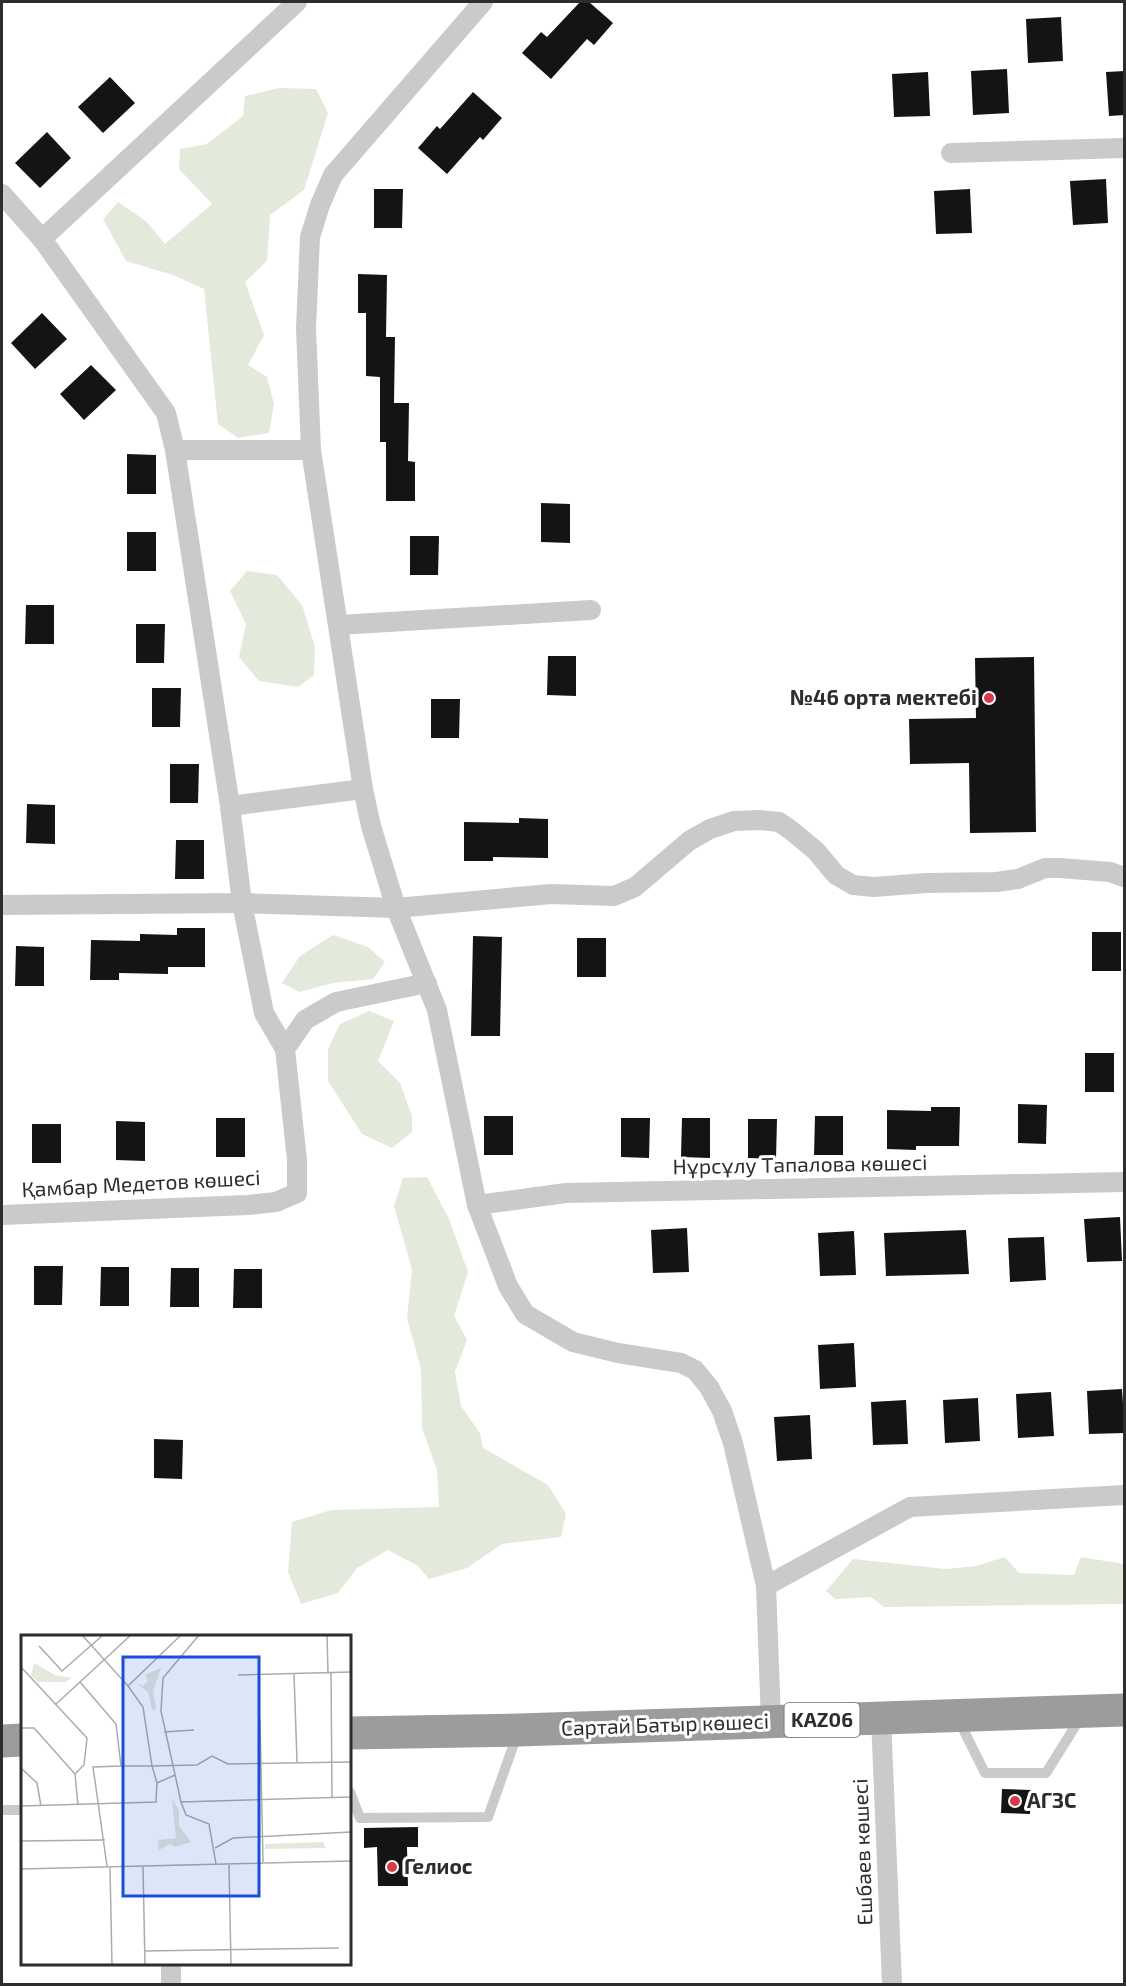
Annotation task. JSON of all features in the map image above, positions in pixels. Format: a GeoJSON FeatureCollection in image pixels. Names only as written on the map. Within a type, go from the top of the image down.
{"type":"FeatureCollection","features":[{"type":"Feature","properties":{"kind":"highway","name":"Сартай Батыр көшесі"},"geometry":{"type":"LineString","coordinates":[[351,1733],[519,1730],[1125,1710]]}},
{"type":"Feature","properties":{"kind":"highway"},"geometry":{"type":"LineString","coordinates":[[2,1741],[21,1740]]}},
{"type":"Feature","properties":{"kind":"street"},"geometry":{"type":"LineString","coordinates":[[42,239],[297,2]]}},
{"type":"Feature","properties":{"kind":"street"},"geometry":{"type":"LineString","coordinates":[[483,2],[333,175],[310,237],[306,328],[311,450],[363,789],[371,826],[396,908],[437,1010],[477,1205],[508,1286],[525,1314],[573,1342],[618,1353],[681,1363],[695,1370],[722,1411],[733,1443],[766,1586],[771,1721]]}},
{"type":"Feature","properties":{"kind":"street"},"geometry":{"type":"LineString","coordinates":[[951,153],[1125,148]]}},
{"type":"Feature","properties":{"kind":"street"},"geometry":{"type":"LineString","coordinates":[[2,194],[42,239],[166,413],[175,450],[230,806],[242,903],[264,1013],[285,1049],[305,1020],[336,1002],[427,983]]}},
{"type":"Feature","properties":{"kind":"street"},"geometry":{"type":"LineString","coordinates":[[175,450],[311,450]]}},
{"type":"Feature","properties":{"kind":"street"},"geometry":{"type":"LineString","coordinates":[[338,626],[591,610]]}},
{"type":"Feature","properties":{"kind":"street"},"geometry":{"type":"LineString","coordinates":[[230,806],[363,789]]}},
{"type":"Feature","properties":{"kind":"street"},"geometry":{"type":"LineString","coordinates":[[2,905],[242,903],[396,908],[551,894],[614,896],[635,887],[689,841],[710,829],[734,821],[760,820],[779,822],[792,831],[816,851],[836,875],[853,885],[874,887],[926,883],[996,882],[1018,879],[1045,868],[1110,872],[1125,877]]}},
{"type":"Feature","properties":{"kind":"street","name":"Қамбар Медетов көшесі"},"geometry":{"type":"LineString","coordinates":[[2,1215],[248,1205],[276,1202],[297,1193],[297,1160],[285,1049]]}},
{"type":"Feature","properties":{"kind":"street","name":"Нұрсұлу Тапалова көшесі"},"geometry":{"type":"LineString","coordinates":[[477,1205],[566,1193],[1125,1182]]}},
{"type":"Feature","properties":{"kind":"street"},"geometry":{"type":"LineString","coordinates":[[766,1586],[910,1507],[1125,1495]]}},
{"type":"Feature","properties":{"kind":"street","name":"Ешбаев көшесі"},"geometry":{"type":"LineString","coordinates":[[881,1718],[892,1984]]}},
{"type":"Feature","properties":{"kind":"street"},"geometry":{"type":"LineString","coordinates":[[171,1965],[171,1984]]}},
{"type":"Feature","properties":{"kind":"lane"},"geometry":{"type":"LineString","coordinates":[[957,1715],[985,1773],[1046,1773],[1084,1711]]}},
{"type":"Feature","properties":{"kind":"lane"},"geometry":{"type":"LineString","coordinates":[[351,1795],[360,1818],[488,1818],[519,1730]]}},
{"type":"Feature","properties":{"kind":"lane"},"geometry":{"type":"LineString","coordinates":[[2,1810],[21,1810]]}},
{"type":"Feature","properties":{"kind":"green space"},"geometry":{"type":"Polygon","coordinates":[[[279,88],[316,89],[328,113],[304,190],[270,215],[267,261],[245,282],[264,335],[248,365],[267,377],[274,404],[269,433],[238,438],[218,424],[204,289],[173,275],[126,261],[103,219],[118,202],[146,221],[165,244],[212,204],[179,169],[180,149],[207,144],[243,116],[245,96],[279,88]]]}},
{"type":"Feature","properties":{"kind":"green space"},"geometry":{"type":"Polygon","coordinates":[[[247,571],[277,575],[302,605],[315,647],[314,675],[298,687],[259,681],[239,657],[246,624],[230,591],[247,571]]]}},
{"type":"Feature","properties":{"kind":"green space"},"geometry":{"type":"Polygon","coordinates":[[[333,935],[368,947],[385,962],[373,979],[333,983],[299,992],[282,983],[300,956],[333,935]]]}},
{"type":"Feature","properties":{"kind":"green space"},"geometry":{"type":"Polygon","coordinates":[[[369,1011],[394,1021],[378,1061],[400,1083],[412,1116],[412,1132],[392,1148],[362,1134],[328,1081],[328,1049],[340,1024],[369,1011]]]}},
{"type":"Feature","properties":{"kind":"green space"},"geometry":{"type":"Polygon","coordinates":[[[427,1177],[449,1219],[468,1272],[454,1316],[467,1340],[455,1372],[461,1406],[480,1433],[483,1448],[548,1485],[566,1514],[561,1537],[502,1544],[467,1568],[429,1579],[418,1566],[388,1550],[357,1568],[338,1593],[301,1604],[288,1572],[292,1522],[331,1510],[439,1507],[437,1470],[422,1428],[421,1369],[407,1318],[412,1269],[394,1206],[403,1178],[427,1177]]]}},
{"type":"Feature","properties":{"kind":"green space"},"geometry":{"type":"Polygon","coordinates":[[[1005,1557],[1019,1573],[1074,1575],[1081,1557],[1124,1564],[1124,1604],[884,1607],[871,1597],[835,1599],[826,1591],[853,1559],[946,1569],[976,1566],[1005,1557]]]}},
{"type":"Feature","properties":{"kind":"building"},"geometry":{"type":"Polygon","coordinates":[[[580,2],[589,2],[613,23],[594,45],[587,39],[551,79],[522,53],[541,32],[547,37],[580,2]]]}},
{"type":"Feature","properties":{"kind":"building"},"geometry":{"type":"Polygon","coordinates":[[[1061,17],[1063,61],[1028,63],[1026,19],[1061,17]]]}},
{"type":"Feature","properties":{"kind":"building"},"geometry":{"type":"Polygon","coordinates":[[[1007,69],[1009,113],[973,115],[971,71],[1007,69]]]}},
{"type":"Feature","properties":{"kind":"building"},"geometry":{"type":"Polygon","coordinates":[[[1125,71],[1125,115],[1109,116],[1106,72],[1125,71]]]}},
{"type":"Feature","properties":{"kind":"building"},"geometry":{"type":"Polygon","coordinates":[[[928,72],[930,116],[894,117],[892,74],[928,72]]]}},
{"type":"Feature","properties":{"kind":"building"},"geometry":{"type":"Polygon","coordinates":[[[110,77],[135,103],[103,133],[78,107],[110,77]]]}},
{"type":"Feature","properties":{"kind":"building"},"geometry":{"type":"Polygon","coordinates":[[[473,92],[502,118],[483,140],[480,137],[447,174],[418,148],[437,126],[440,129],[473,92]]]}},
{"type":"Feature","properties":{"kind":"building"},"geometry":{"type":"Polygon","coordinates":[[[47,132],[71,158],[40,188],[15,163],[47,132]]]}},
{"type":"Feature","properties":{"kind":"building"},"geometry":{"type":"Polygon","coordinates":[[[1106,179],[1108,223],[1073,225],[1070,181],[1106,179]]]}},
{"type":"Feature","properties":{"kind":"building"},"geometry":{"type":"Polygon","coordinates":[[[374,189],[403,189],[402,228],[374,228],[374,189]]]}},
{"type":"Feature","properties":{"kind":"building"},"geometry":{"type":"Polygon","coordinates":[[[970,189],[972,233],[936,234],[934,191],[970,189]]]}},
{"type":"Feature","properties":{"kind":"building"},"geometry":{"type":"Polygon","coordinates":[[[358,274],[387,275],[386,337],[395,337],[394,403],[409,403],[408,461],[415,462],[415,501],[386,501],[386,442],[380,442],[380,377],[366,376],[366,313],[358,313],[358,274]]]}},
{"type":"Feature","properties":{"kind":"building"},"geometry":{"type":"Polygon","coordinates":[[[42,313],[67,339],[35,369],[11,343],[42,313]]]}},
{"type":"Feature","properties":{"kind":"building"},"geometry":{"type":"Polygon","coordinates":[[[91,365],[116,390],[84,420],[60,394],[91,365]]]}},
{"type":"Feature","properties":{"kind":"building"},"geometry":{"type":"Polygon","coordinates":[[[127,454],[156,455],[156,494],[127,494],[127,454]]]}},
{"type":"Feature","properties":{"kind":"building"},"geometry":{"type":"Polygon","coordinates":[[[541,503],[570,504],[570,543],[541,542],[541,503]]]}},
{"type":"Feature","properties":{"kind":"building"},"geometry":{"type":"Polygon","coordinates":[[[127,532],[156,532],[156,571],[127,571],[127,532]]]}},
{"type":"Feature","properties":{"kind":"building"},"geometry":{"type":"Polygon","coordinates":[[[410,536],[439,536],[438,575],[410,575],[410,536]]]}},
{"type":"Feature","properties":{"kind":"building"},"geometry":{"type":"Polygon","coordinates":[[[26,605],[54,605],[54,644],[25,644],[26,605]]]}},
{"type":"Feature","properties":{"kind":"building"},"geometry":{"type":"Polygon","coordinates":[[[136,624],[165,624],[164,663],[136,663],[136,624]]]}},
{"type":"Feature","properties":{"kind":"building"},"geometry":{"type":"Polygon","coordinates":[[[548,656],[576,656],[576,696],[547,695],[548,656]]]}},
{"type":"Feature","properties":{"kind":"building"},"geometry":{"type":"Polygon","coordinates":[[[1034,657],[1036,832],[970,833],[969,763],[910,764],[909,719],[976,718],[975,658],[1034,657]]]}},
{"type":"Feature","properties":{"kind":"building"},"geometry":{"type":"Polygon","coordinates":[[[152,688],[181,688],[180,727],[152,727],[152,688]]]}},
{"type":"Feature","properties":{"kind":"building"},"geometry":{"type":"Polygon","coordinates":[[[431,699],[460,699],[459,738],[431,738],[431,699]]]}},
{"type":"Feature","properties":{"kind":"building"},"geometry":{"type":"Polygon","coordinates":[[[170,764],[199,764],[198,803],[170,803],[170,764]]]}},
{"type":"Feature","properties":{"kind":"building"},"geometry":{"type":"Polygon","coordinates":[[[27,804],[55,805],[55,844],[26,843],[27,804]]]}},
{"type":"Feature","properties":{"kind":"building"},"geometry":{"type":"Polygon","coordinates":[[[519,818],[548,819],[548,858],[493,857],[493,861],[464,861],[464,822],[519,823],[519,818]]]}},
{"type":"Feature","properties":{"kind":"building"},"geometry":{"type":"Polygon","coordinates":[[[176,840],[204,840],[204,879],[175,879],[176,840]]]}},
{"type":"Feature","properties":{"kind":"building"},"geometry":{"type":"Polygon","coordinates":[[[177,928],[205,928],[205,967],[168,967],[168,974],[119,973],[119,980],[90,980],[91,940],[140,941],[140,934],[177,935],[177,928]]]}},
{"type":"Feature","properties":{"kind":"building"},"geometry":{"type":"Polygon","coordinates":[[[1092,932],[1121,932],[1121,971],[1092,971],[1092,932]]]}},
{"type":"Feature","properties":{"kind":"building"},"geometry":{"type":"Polygon","coordinates":[[[473,936],[502,937],[500,1036],[471,1036],[473,936]]]}},
{"type":"Feature","properties":{"kind":"building"},"geometry":{"type":"Polygon","coordinates":[[[577,938],[606,938],[606,977],[577,977],[577,938]]]}},
{"type":"Feature","properties":{"kind":"building"},"geometry":{"type":"Polygon","coordinates":[[[16,946],[44,947],[44,986],[15,986],[16,946]]]}},
{"type":"Feature","properties":{"kind":"building"},"geometry":{"type":"Polygon","coordinates":[[[1085,1053],[1114,1053],[1114,1092],[1085,1092],[1085,1053]]]}},
{"type":"Feature","properties":{"kind":"building"},"geometry":{"type":"Polygon","coordinates":[[[1018,1104],[1047,1105],[1046,1144],[1018,1143],[1018,1104]]]}},
{"type":"Feature","properties":{"kind":"building"},"geometry":{"type":"Polygon","coordinates":[[[931,1107],[960,1107],[959,1146],[916,1146],[916,1150],[887,1149],[887,1110],[931,1111],[931,1107]]]}},
{"type":"Feature","properties":{"kind":"building"},"geometry":{"type":"Polygon","coordinates":[[[484,1116],[513,1116],[513,1155],[484,1155],[484,1116]]]}},
{"type":"Feature","properties":{"kind":"building"},"geometry":{"type":"Polygon","coordinates":[[[815,1116],[843,1116],[843,1155],[814,1155],[815,1116]]]}},
{"type":"Feature","properties":{"kind":"building"},"geometry":{"type":"Polygon","coordinates":[[[216,1118],[245,1118],[245,1157],[216,1157],[216,1118]]]}},
{"type":"Feature","properties":{"kind":"building"},"geometry":{"type":"Polygon","coordinates":[[[621,1118],[650,1118],[649,1158],[621,1157],[621,1118]]]}},
{"type":"Feature","properties":{"kind":"building"},"geometry":{"type":"Polygon","coordinates":[[[682,1118],[710,1118],[710,1158],[681,1157],[682,1118]]]}},
{"type":"Feature","properties":{"kind":"building"},"geometry":{"type":"Polygon","coordinates":[[[748,1119],[777,1119],[776,1159],[748,1158],[748,1119]]]}},
{"type":"Feature","properties":{"kind":"building"},"geometry":{"type":"Polygon","coordinates":[[[116,1121],[145,1122],[145,1161],[116,1160],[116,1121]]]}},
{"type":"Feature","properties":{"kind":"building"},"geometry":{"type":"Polygon","coordinates":[[[32,1124],[61,1124],[61,1163],[32,1163],[32,1124]]]}},
{"type":"Feature","properties":{"kind":"building"},"geometry":{"type":"Polygon","coordinates":[[[1120,1217],[1122,1261],[1087,1262],[1084,1219],[1120,1217]]]}},
{"type":"Feature","properties":{"kind":"building"},"geometry":{"type":"Polygon","coordinates":[[[687,1228],[689,1272],[653,1273],[651,1230],[687,1228]]]}},
{"type":"Feature","properties":{"kind":"building"},"geometry":{"type":"Polygon","coordinates":[[[966,1230],[969,1274],[886,1276],[884,1233],[966,1230]]]}},
{"type":"Feature","properties":{"kind":"building"},"geometry":{"type":"Polygon","coordinates":[[[854,1231],[856,1275],[820,1276],[818,1233],[854,1231]]]}},
{"type":"Feature","properties":{"kind":"building"},"geometry":{"type":"Polygon","coordinates":[[[1044,1237],[1046,1280],[1010,1282],[1008,1238],[1044,1237]]]}},
{"type":"Feature","properties":{"kind":"building"},"geometry":{"type":"Polygon","coordinates":[[[34,1266],[63,1266],[62,1305],[34,1305],[34,1266]]]}},
{"type":"Feature","properties":{"kind":"building"},"geometry":{"type":"Polygon","coordinates":[[[101,1267],[129,1267],[129,1306],[100,1306],[101,1267]]]}},
{"type":"Feature","properties":{"kind":"building"},"geometry":{"type":"Polygon","coordinates":[[[171,1268],[199,1268],[199,1307],[170,1307],[171,1268]]]}},
{"type":"Feature","properties":{"kind":"building"},"geometry":{"type":"Polygon","coordinates":[[[234,1269],[262,1269],[262,1308],[233,1308],[234,1269]]]}},
{"type":"Feature","properties":{"kind":"building"},"geometry":{"type":"Polygon","coordinates":[[[854,1343],[856,1387],[820,1389],[818,1345],[854,1343]]]}},
{"type":"Feature","properties":{"kind":"building"},"geometry":{"type":"Polygon","coordinates":[[[1122,1389],[1125,1433],[1089,1434],[1087,1391],[1122,1389]]]}},
{"type":"Feature","properties":{"kind":"building"},"geometry":{"type":"Polygon","coordinates":[[[1051,1392],[1054,1436],[1018,1438],[1016,1394],[1051,1392]]]}},
{"type":"Feature","properties":{"kind":"building"},"geometry":{"type":"Polygon","coordinates":[[[978,1398],[980,1441],[945,1443],[943,1400],[978,1398]]]}},
{"type":"Feature","properties":{"kind":"building"},"geometry":{"type":"Polygon","coordinates":[[[906,1400],[908,1444],[873,1445],[871,1402],[906,1400]]]}},
{"type":"Feature","properties":{"kind":"building"},"geometry":{"type":"Polygon","coordinates":[[[810,1415],[812,1459],[777,1461],[774,1417],[810,1415]]]}},
{"type":"Feature","properties":{"kind":"building"},"geometry":{"type":"Polygon","coordinates":[[[154,1439],[183,1440],[182,1479],[154,1478],[154,1439]]]}},
{"type":"Feature","properties":{"kind":"building"},"geometry":{"type":"Polygon","coordinates":[[[1002,1789],[1031,1790],[1030,1814],[1001,1813],[1002,1789]]]}},
{"type":"Feature","properties":{"kind":"building","name":"Гелиос"},"geometry":{"type":"Polygon","coordinates":[[[418,1827],[418,1847],[407,1847],[408,1886],[378,1886],[377,1847],[364,1848],[364,1828],[418,1827]]]}},
{"type":"Feature","properties":{"kind":"place","name":"№46 орта мектебі"},"geometry":{"type":"Point","coordinates":[989,698]}},
{"type":"Feature","properties":{"kind":"place","name":"АГЗС"},"geometry":{"type":"Point","coordinates":[1015,1801]}},
{"type":"Feature","properties":{"kind":"place","name":"Гелиос"},"geometry":{"type":"Point","coordinates":[392,1867]}}]}
